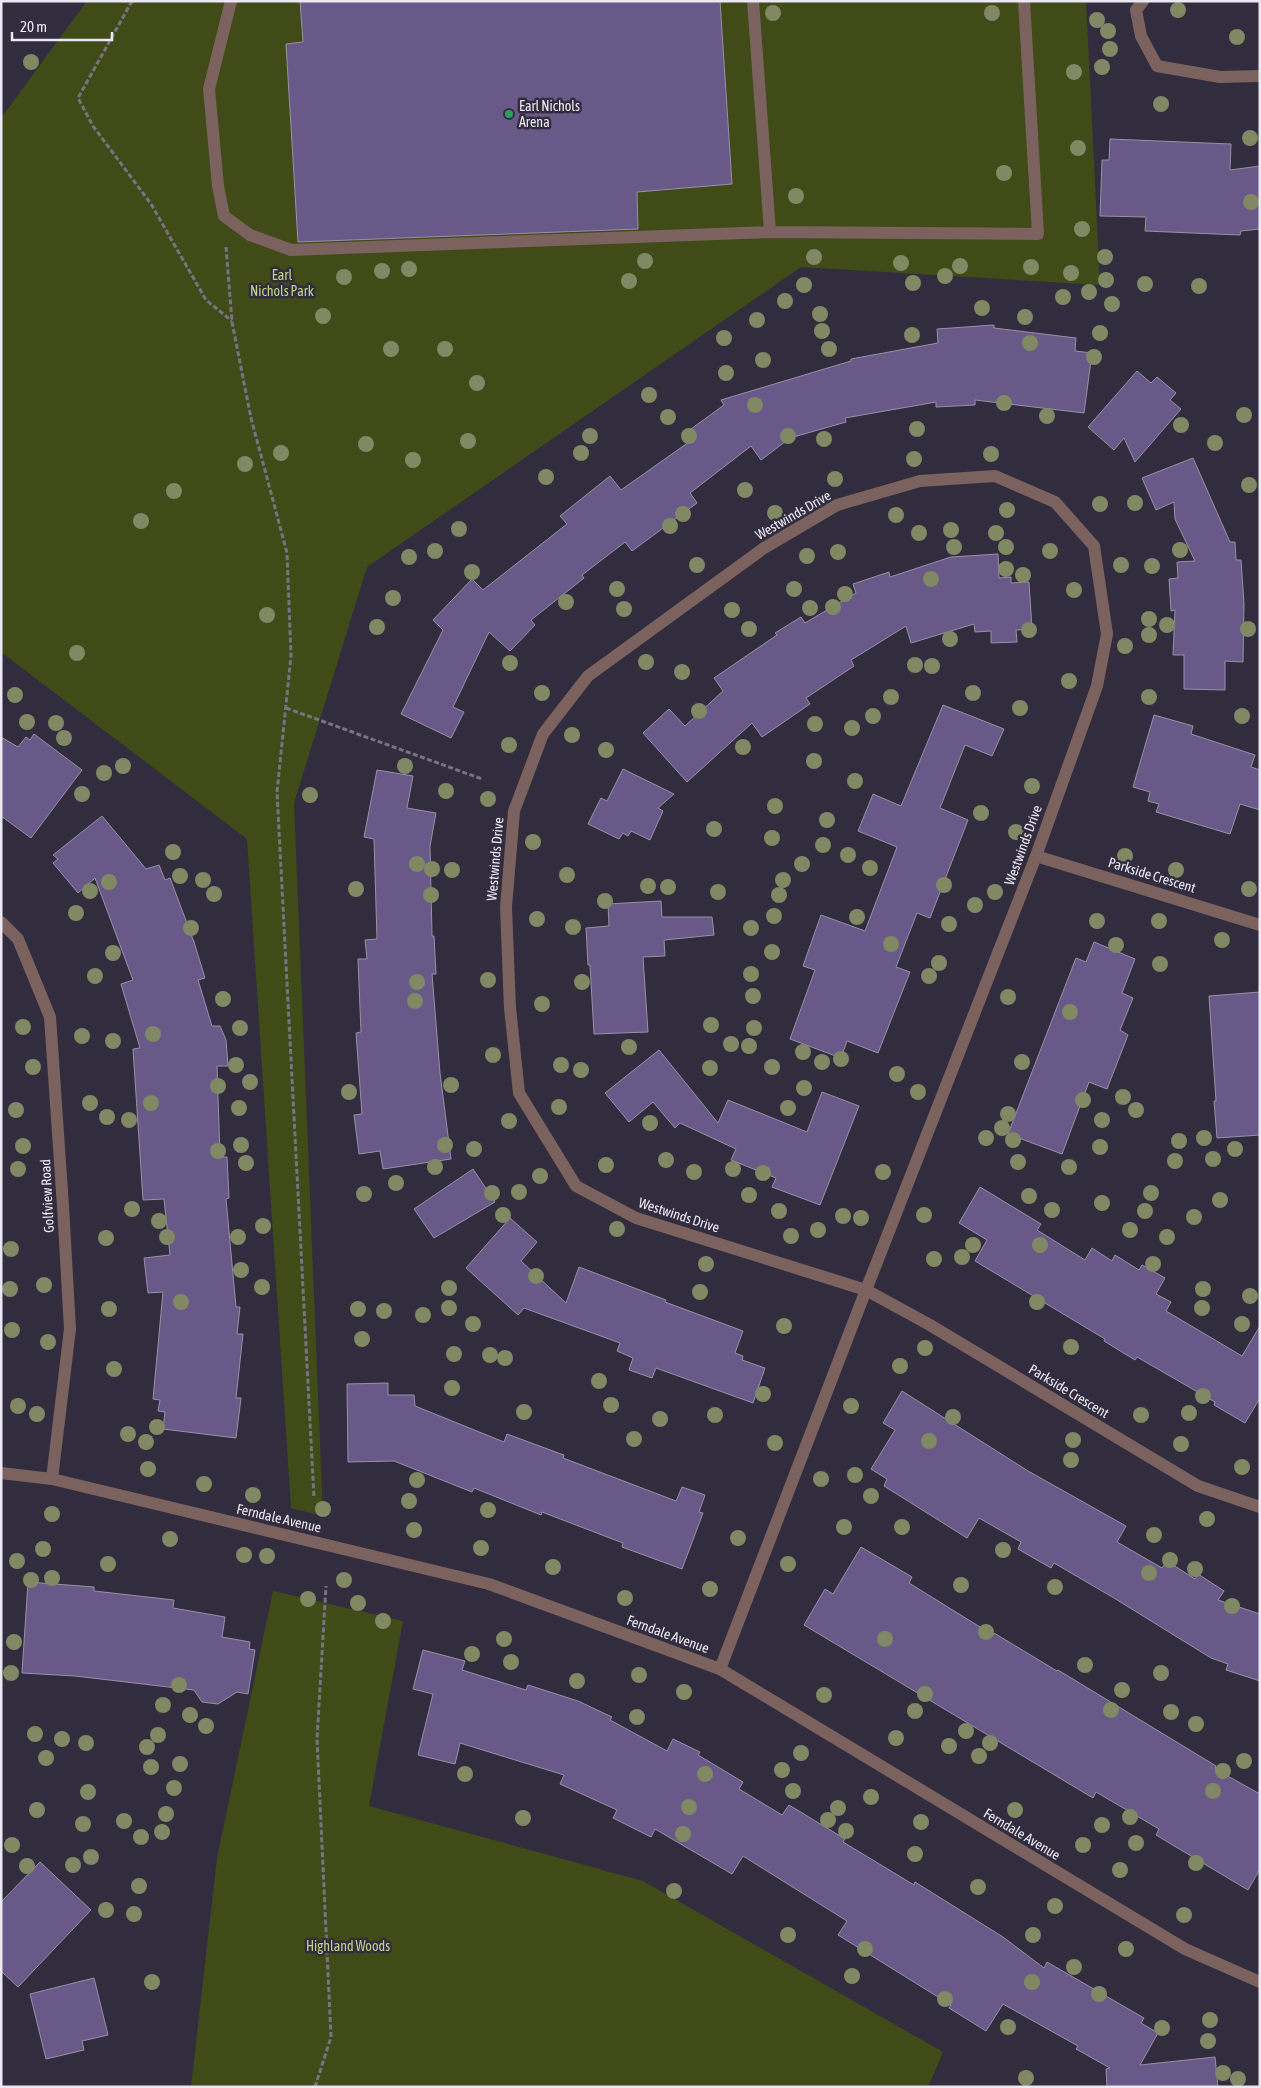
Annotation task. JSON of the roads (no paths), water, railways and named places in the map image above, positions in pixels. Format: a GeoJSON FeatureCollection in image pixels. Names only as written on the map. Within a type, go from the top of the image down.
{"type":"FeatureCollection","features":[{"type":"Feature","properties":{"kind":"street"},"geometry":{"type":"LineString","coordinates":[[231,1],[209,89],[218,186],[224,216],[250,235],[291,250],[770,232],[1038,234],[1024,1]]}},
{"type":"Feature","properties":{"kind":"street"},"geometry":{"type":"LineString","coordinates":[[753,1],[770,232]]}},
{"type":"Feature","properties":{"kind":"street"},"geometry":{"type":"LineString","coordinates":[[1143,1],[1136,10],[1141,36],[1157,66],[1220,77],[1260,76]]}},
{"type":"Feature","properties":{"kind":"street","name":"Westwinds Drive"},"geometry":{"type":"LineString","coordinates":[[720,1669],[1036,856],[1097,686],[1107,634],[1094,546],[1055,502],[994,476],[920,481],[837,505],[764,548],[588,676],[543,734],[514,811],[506,907],[510,1008],[519,1093],[576,1186],[636,1218],[866,1290]]}},
{"type":"Feature","properties":{"kind":"street","name":"Parkside Crescent"},"geometry":{"type":"LineString","coordinates":[[1036,856],[1260,924]]}},
{"type":"Feature","properties":{"kind":"street","name":"Golfview Road"},"geometry":{"type":"LineString","coordinates":[[1,922],[18,939],[50,1017],[70,1329],[52,1480]]}},
{"type":"Feature","properties":{"kind":"street","name":"Parkside Crescent"},"geometry":{"type":"LineString","coordinates":[[866,1290],[930,1325],[1198,1486],[1260,1507]]}},
{"type":"Feature","properties":{"kind":"street","name":"Ferndale Avenue"},"geometry":{"type":"LineString","coordinates":[[1,1473],[52,1480],[489,1584],[720,1669],[1184,1949],[1260,1982]]}},
{"type":"Feature","properties":{"kind":"place","name":"Earl Nichols Arena"},"geometry":{"type":"Point","coordinates":[509,114]}},
{"type":"Feature","properties":{"kind":"park label","name":"Earl Nichols Park"},"geometry":{"type":"Point","coordinates":[282,284]}},
{"type":"Feature","properties":{"kind":"park label","name":"Highland Woods"},"geometry":{"type":"Point","coordinates":[348,1946]}}]}
